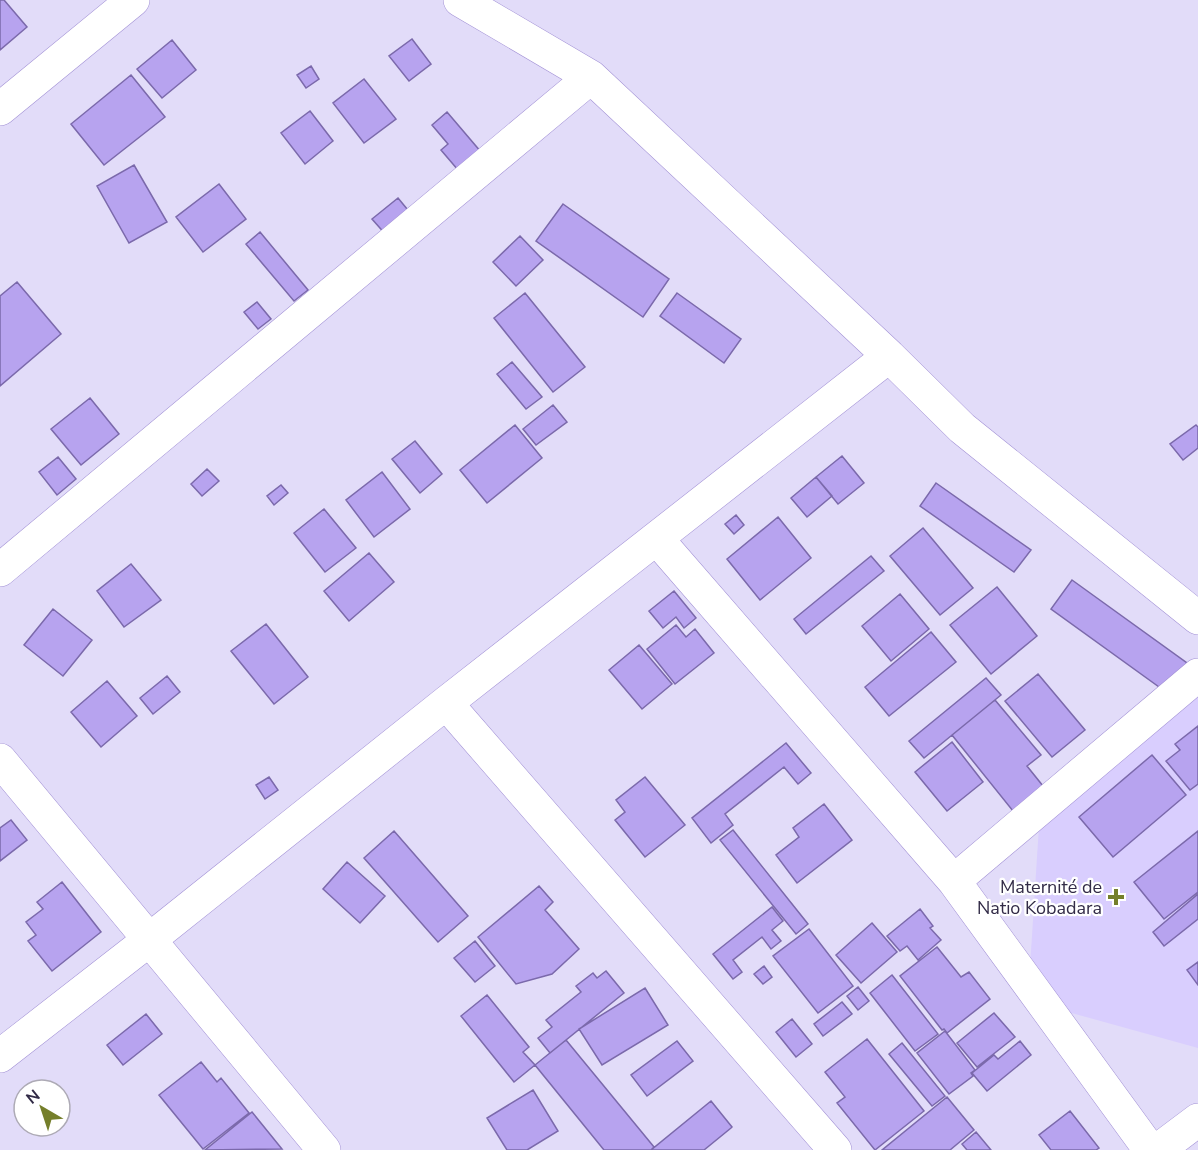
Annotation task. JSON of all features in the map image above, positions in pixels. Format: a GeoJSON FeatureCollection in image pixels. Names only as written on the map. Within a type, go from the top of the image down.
{"type":"FeatureCollection","features":[{"type":"Feature","properties":{"kind":"street"},"geometry":{"type":"LineString","coordinates":[[0,109],[133,0]]}},
{"type":"Feature","properties":{"kind":"street"},"geometry":{"type":"LineString","coordinates":[[460,0],[591,76],[890,356],[962,428],[1198,618]]}},
{"type":"Feature","properties":{"kind":"street"},"geometry":{"type":"LineString","coordinates":[[0,570],[591,76]]}},
{"type":"Feature","properties":{"kind":"street"},"geometry":{"type":"LineString","coordinates":[[0,1056],[890,356]]}},
{"type":"Feature","properties":{"kind":"street"},"geometry":{"type":"LineString","coordinates":[[657,539],[954,881],[1150,1150]]}},
{"type":"Feature","properties":{"kind":"street"},"geometry":{"type":"LineString","coordinates":[[954,881],[1198,675]]}},
{"type":"Feature","properties":{"kind":"street"},"geometry":{"type":"LineString","coordinates":[[446,703],[835,1150]]}},
{"type":"Feature","properties":{"kind":"street"},"geometry":{"type":"LineString","coordinates":[[0,760],[324,1150]]}},
{"type":"Feature","properties":{"kind":"street"},"geometry":{"type":"LineString","coordinates":[[1158,1150],[1198,1120]]}},
{"type":"Feature","properties":{"kind":"shaded area","name":"Maternité de Natio Kobadara"},"geometry":{"type":"Polygon","coordinates":[[[1198,685],[1198,1048],[1068,1012],[1030,967],[1039,826],[1198,685]]]}},
{"type":"Feature","properties":{"kind":"building"},"geometry":{"type":"Polygon","coordinates":[[[0,0],[4,0],[27,27],[0,50],[0,0]]]}},
{"type":"Feature","properties":{"kind":"building"},"geometry":{"type":"Polygon","coordinates":[[[412,39],[431,64],[409,81],[389,56],[412,39]]]}},
{"type":"Feature","properties":{"kind":"building"},"geometry":{"type":"Polygon","coordinates":[[[172,40],[196,70],[162,98],[137,69],[172,40]]]}},
{"type":"Feature","properties":{"kind":"building"},"geometry":{"type":"Polygon","coordinates":[[[311,66],[319,79],[306,88],[297,75],[311,66]]]}},
{"type":"Feature","properties":{"kind":"building"},"geometry":{"type":"Polygon","coordinates":[[[131,75],[165,117],[104,165],[71,124],[131,75]]]}},
{"type":"Feature","properties":{"kind":"building"},"geometry":{"type":"Polygon","coordinates":[[[364,79],[396,119],[364,143],[333,103],[364,79]]]}},
{"type":"Feature","properties":{"kind":"building"},"geometry":{"type":"Polygon","coordinates":[[[310,111],[333,141],[305,164],[281,133],[310,111]]]}},
{"type":"Feature","properties":{"kind":"building"},"geometry":{"type":"Polygon","coordinates":[[[447,112],[481,152],[458,170],[441,150],[448,144],[432,125],[447,112]]]}},
{"type":"Feature","properties":{"kind":"building"},"geometry":{"type":"Polygon","coordinates":[[[134,165],[167,222],[129,243],[97,186],[134,165]]]}},
{"type":"Feature","properties":{"kind":"building"},"geometry":{"type":"Polygon","coordinates":[[[219,184],[246,219],[203,252],[176,217],[219,184]]]}},
{"type":"Feature","properties":{"kind":"building"},"geometry":{"type":"Polygon","coordinates":[[[398,198],[412,215],[387,236],[372,219],[398,198]]]}},
{"type":"Feature","properties":{"kind":"building"},"geometry":{"type":"Polygon","coordinates":[[[563,204],[669,279],[643,317],[536,241],[563,204]]]}},
{"type":"Feature","properties":{"kind":"building"},"geometry":{"type":"Polygon","coordinates":[[[260,232],[308,290],[294,301],[246,244],[260,232]]]}},
{"type":"Feature","properties":{"kind":"building"},"geometry":{"type":"Polygon","coordinates":[[[520,236],[543,260],[516,286],[493,262],[520,236]]]}},
{"type":"Feature","properties":{"kind":"building"},"geometry":{"type":"Polygon","coordinates":[[[17,282],[61,334],[0,386],[0,296],[17,282]]]}},
{"type":"Feature","properties":{"kind":"building"},"geometry":{"type":"Polygon","coordinates":[[[525,293],[585,367],[553,392],[494,318],[525,293]]]}},
{"type":"Feature","properties":{"kind":"building"},"geometry":{"type":"Polygon","coordinates":[[[677,293],[741,339],[724,363],[660,316],[677,293]]]}},
{"type":"Feature","properties":{"kind":"building"},"geometry":{"type":"Polygon","coordinates":[[[257,302],[271,319],[258,329],[244,312],[257,302]]]}},
{"type":"Feature","properties":{"kind":"building"},"geometry":{"type":"Polygon","coordinates":[[[512,362],[542,397],[526,409],[497,374],[512,362]]]}},
{"type":"Feature","properties":{"kind":"building"},"geometry":{"type":"Polygon","coordinates":[[[90,398],[119,434],[81,465],[51,429],[90,398]]]}},
{"type":"Feature","properties":{"kind":"building"},"geometry":{"type":"Polygon","coordinates":[[[553,405],[567,422],[536,445],[523,429],[553,405]]]}},
{"type":"Feature","properties":{"kind":"building"},"geometry":{"type":"Polygon","coordinates":[[[515,425],[542,458],[487,503],[460,470],[515,425]]]}},
{"type":"Feature","properties":{"kind":"building"},"geometry":{"type":"Polygon","coordinates":[[[1196,425],[1198,427],[1198,448],[1183,460],[1170,444],[1196,425]]]}},
{"type":"Feature","properties":{"kind":"building"},"geometry":{"type":"Polygon","coordinates":[[[415,441],[442,474],[420,493],[392,459],[415,441]]]}},
{"type":"Feature","properties":{"kind":"building"},"geometry":{"type":"Polygon","coordinates":[[[842,456],[864,483],[838,504],[816,477],[842,456]]]}},
{"type":"Feature","properties":{"kind":"building"},"geometry":{"type":"Polygon","coordinates":[[[58,457],[76,479],[57,495],[39,472],[58,457]]]}},
{"type":"Feature","properties":{"kind":"building"},"geometry":{"type":"Polygon","coordinates":[[[207,469],[219,481],[202,496],[191,484],[207,469]]]}},
{"type":"Feature","properties":{"kind":"building"},"geometry":{"type":"Polygon","coordinates":[[[382,472],[410,509],[374,537],[346,500],[382,472]]]}},
{"type":"Feature","properties":{"kind":"building"},"geometry":{"type":"Polygon","coordinates":[[[816,477],[832,496],[807,517],[791,498],[816,477]]]}},
{"type":"Feature","properties":{"kind":"building"},"geometry":{"type":"Polygon","coordinates":[[[936,483],[1031,550],[1014,572],[920,506],[936,483]]]}},
{"type":"Feature","properties":{"kind":"building"},"geometry":{"type":"Polygon","coordinates":[[[281,485],[288,493],[274,505],[267,496],[281,485]]]}},
{"type":"Feature","properties":{"kind":"building"},"geometry":{"type":"Polygon","coordinates":[[[324,509],[356,548],[325,572],[294,533],[324,509]]]}},
{"type":"Feature","properties":{"kind":"building"},"geometry":{"type":"Polygon","coordinates":[[[736,515],[744,525],[734,534],[725,524],[736,515]]]}},
{"type":"Feature","properties":{"kind":"building"},"geometry":{"type":"Polygon","coordinates":[[[778,517],[811,558],[760,600],[727,559],[778,517]]]}},
{"type":"Feature","properties":{"kind":"building"},"geometry":{"type":"Polygon","coordinates":[[[923,528],[973,588],[940,615],[890,556],[923,528]]]}},
{"type":"Feature","properties":{"kind":"building"},"geometry":{"type":"Polygon","coordinates":[[[369,553],[394,582],[349,621],[324,591],[369,553]]]}},
{"type":"Feature","properties":{"kind":"building"},"geometry":{"type":"Polygon","coordinates":[[[871,556],[884,571],[806,634],[794,619],[871,556]]]}},
{"type":"Feature","properties":{"kind":"building"},"geometry":{"type":"Polygon","coordinates":[[[131,564],[161,600],[124,627],[97,591],[131,564]]]}},
{"type":"Feature","properties":{"kind":"building"},"geometry":{"type":"Polygon","coordinates":[[[1072,580],[1187,663],[1166,692],[1051,609],[1072,580]]]}},
{"type":"Feature","properties":{"kind":"building"},"geometry":{"type":"Polygon","coordinates":[[[997,587],[1037,636],[991,674],[950,625],[997,587]]]}},
{"type":"Feature","properties":{"kind":"building"},"geometry":{"type":"Polygon","coordinates":[[[674,591],[696,618],[684,628],[676,617],[663,628],[649,611],[674,591]]]}},
{"type":"Feature","properties":{"kind":"building"},"geometry":{"type":"Polygon","coordinates":[[[900,594],[929,629],[891,661],[862,626],[900,594]]]}},
{"type":"Feature","properties":{"kind":"building"},"geometry":{"type":"Polygon","coordinates":[[[53,609],[92,640],[63,676],[24,645],[53,609]]]}},
{"type":"Feature","properties":{"kind":"building"},"geometry":{"type":"Polygon","coordinates":[[[266,624],[308,677],[274,704],[231,651],[266,624]]]}},
{"type":"Feature","properties":{"kind":"building"},"geometry":{"type":"Polygon","coordinates":[[[676,625],[686,637],[695,629],[714,653],[675,684],[647,649],[676,625]]]}},
{"type":"Feature","properties":{"kind":"building"},"geometry":{"type":"Polygon","coordinates":[[[931,632],[956,662],[889,716],[865,687],[931,632]]]}},
{"type":"Feature","properties":{"kind":"building"},"geometry":{"type":"Polygon","coordinates":[[[639,645],[672,684],[642,709],[609,670],[639,645]]]}},
{"type":"Feature","properties":{"kind":"building"},"geometry":{"type":"Polygon","coordinates":[[[1038,674],[1085,730],[1052,757],[1005,701],[1038,674]]]}},
{"type":"Feature","properties":{"kind":"building"},"geometry":{"type":"Polygon","coordinates":[[[167,676],[180,692],[153,714],[140,698],[167,676]]]}},
{"type":"Feature","properties":{"kind":"building"},"geometry":{"type":"Polygon","coordinates":[[[986,678],[1001,695],[924,758],[909,741],[986,678]]]}},
{"type":"Feature","properties":{"kind":"building"},"geometry":{"type":"Polygon","coordinates":[[[107,681],[137,716],[101,747],[71,712],[107,681]]]}},
{"type":"Feature","properties":{"kind":"building"},"geometry":{"type":"Polygon","coordinates":[[[995,700],[1041,755],[1027,766],[1047,791],[1017,816],[952,735],[995,700]]]}},
{"type":"Feature","properties":{"kind":"building"},"geometry":{"type":"Polygon","coordinates":[[[1198,726],[1198,784],[1190,790],[1166,761],[1180,750],[1175,744],[1198,726]]]}},
{"type":"Feature","properties":{"kind":"building"},"geometry":{"type":"Polygon","coordinates":[[[952,742],[983,782],[947,811],[915,772],[952,742]]]}},
{"type":"Feature","properties":{"kind":"building"},"geometry":{"type":"Polygon","coordinates":[[[786,743],[811,773],[798,784],[784,767],[725,814],[733,825],[711,843],[692,818],[786,743]]]}},
{"type":"Feature","properties":{"kind":"building"},"geometry":{"type":"Polygon","coordinates":[[[1152,755],[1186,795],[1113,857],[1079,817],[1152,755]]]}},
{"type":"Feature","properties":{"kind":"building"},"geometry":{"type":"Polygon","coordinates":[[[269,777],[278,790],[265,799],[256,785],[269,777]]]}},
{"type":"Feature","properties":{"kind":"building"},"geometry":{"type":"Polygon","coordinates":[[[645,777],[685,825],[645,857],[615,820],[625,812],[616,800],[645,777]]]}},
{"type":"Feature","properties":{"kind":"building"},"geometry":{"type":"Polygon","coordinates":[[[824,804],[852,840],[797,883],[776,855],[799,837],[793,828],[824,804]]]}},
{"type":"Feature","properties":{"kind":"building"},"geometry":{"type":"Polygon","coordinates":[[[11,820],[27,840],[0,861],[0,828],[11,820]]]}},
{"type":"Feature","properties":{"kind":"building"},"geometry":{"type":"Polygon","coordinates":[[[733,830],[808,924],[796,934],[720,840],[733,830]]]}},
{"type":"Feature","properties":{"kind":"building"},"geometry":{"type":"Polygon","coordinates":[[[394,831],[468,916],[438,942],[364,858],[394,831]]]}},
{"type":"Feature","properties":{"kind":"building"},"geometry":{"type":"Polygon","coordinates":[[[1198,831],[1198,892],[1164,919],[1134,882],[1198,831]]]}},
{"type":"Feature","properties":{"kind":"building"},"geometry":{"type":"Polygon","coordinates":[[[347,862],[385,896],[360,923],[323,889],[347,862]]]}},
{"type":"Feature","properties":{"kind":"building"},"geometry":{"type":"Polygon","coordinates":[[[62,882],[101,932],[52,971],[28,941],[36,935],[26,922],[43,909],[37,902],[62,882]]]}},
{"type":"Feature","properties":{"kind":"building"},"geometry":{"type":"Polygon","coordinates":[[[539,886],[553,902],[545,910],[579,949],[552,974],[516,984],[478,937],[539,886]]]}},
{"type":"Feature","properties":{"kind":"building"},"geometry":{"type":"Polygon","coordinates":[[[1198,894],[1198,919],[1164,946],[1153,932],[1198,894]]]}},
{"type":"Feature","properties":{"kind":"building"},"geometry":{"type":"Polygon","coordinates":[[[772,907],[783,921],[772,930],[781,941],[771,949],[762,937],[733,960],[742,972],[733,979],[713,954],[772,907]]]}},
{"type":"Feature","properties":{"kind":"building"},"geometry":{"type":"Polygon","coordinates":[[[920,909],[933,926],[930,928],[941,940],[918,960],[907,946],[900,951],[887,936],[920,909]]]}},
{"type":"Feature","properties":{"kind":"building"},"geometry":{"type":"Polygon","coordinates":[[[872,923],[897,952],[861,983],[836,955],[872,923]]]}},
{"type":"Feature","properties":{"kind":"building"},"geometry":{"type":"Polygon","coordinates":[[[809,929],[853,986],[818,1013],[773,956],[809,929]]]}},
{"type":"Feature","properties":{"kind":"building"},"geometry":{"type":"Polygon","coordinates":[[[475,941],[495,966],[475,982],[454,958],[475,941]]]}},
{"type":"Feature","properties":{"kind":"building"},"geometry":{"type":"Polygon","coordinates":[[[937,947],[961,977],[969,972],[990,999],[947,1033],[944,1029],[942,1030],[900,976],[937,947]]]}},
{"type":"Feature","properties":{"kind":"building"},"geometry":{"type":"Polygon","coordinates":[[[1198,962],[1198,985],[1187,970],[1198,962]]]}},
{"type":"Feature","properties":{"kind":"building"},"geometry":{"type":"Polygon","coordinates":[[[764,966],[772,977],[763,984],[754,974],[764,966]]]}},
{"type":"Feature","properties":{"kind":"building"},"geometry":{"type":"Polygon","coordinates":[[[606,971],[624,993],[550,1053],[538,1038],[552,1027],[546,1020],[581,992],[576,986],[593,973],[597,978],[606,971]]]}},
{"type":"Feature","properties":{"kind":"building"},"geometry":{"type":"Polygon","coordinates":[[[892,975],[938,1034],[915,1051],[870,993],[892,975]]]}},
{"type":"Feature","properties":{"kind":"building"},"geometry":{"type":"Polygon","coordinates":[[[858,987],[869,1001],[858,1010],[847,996],[858,987]]]}},
{"type":"Feature","properties":{"kind":"building"},"geometry":{"type":"Polygon","coordinates":[[[645,988],[668,1025],[602,1065],[579,1029],[645,988]]]}},
{"type":"Feature","properties":{"kind":"building"},"geometry":{"type":"Polygon","coordinates":[[[487,995],[529,1047],[523,1052],[535,1065],[514,1082],[461,1016],[487,995]]]}},
{"type":"Feature","properties":{"kind":"building"},"geometry":{"type":"Polygon","coordinates":[[[842,1002],[852,1014],[823,1036],[814,1024],[842,1002]]]}},
{"type":"Feature","properties":{"kind":"building"},"geometry":{"type":"Polygon","coordinates":[[[994,1013],[1015,1037],[977,1067],[957,1043],[994,1013]]]}},
{"type":"Feature","properties":{"kind":"building"},"geometry":{"type":"Polygon","coordinates":[[[146,1014],[162,1034],[123,1065],[107,1045],[146,1014]]]}},
{"type":"Feature","properties":{"kind":"building"},"geometry":{"type":"Polygon","coordinates":[[[792,1019],[812,1044],[796,1057],[776,1032],[792,1019]]]}},
{"type":"Feature","properties":{"kind":"building"},"geometry":{"type":"Polygon","coordinates":[[[945,1031],[975,1070],[971,1073],[973,1076],[949,1094],[917,1053],[945,1031]]]}},
{"type":"Feature","properties":{"kind":"building"},"geometry":{"type":"Polygon","coordinates":[[[867,1039],[924,1111],[875,1150],[837,1103],[845,1097],[825,1072],[867,1039]]]}},
{"type":"Feature","properties":{"kind":"building"},"geometry":{"type":"Polygon","coordinates":[[[566,1040],[654,1147],[651,1150],[604,1150],[535,1065],[566,1040]]]}},
{"type":"Feature","properties":{"kind":"building"},"geometry":{"type":"Polygon","coordinates":[[[677,1041],[693,1061],[647,1096],[631,1075],[677,1041]]]}},
{"type":"Feature","properties":{"kind":"building"},"geometry":{"type":"Polygon","coordinates":[[[1020,1041],[1031,1055],[987,1091],[972,1073],[994,1055],[998,1059],[1020,1041]]]}},
{"type":"Feature","properties":{"kind":"building"},"geometry":{"type":"Polygon","coordinates":[[[902,1043],[945,1096],[932,1106],[889,1054],[902,1043]]]}},
{"type":"Feature","properties":{"kind":"building"},"geometry":{"type":"Polygon","coordinates":[[[201,1062],[217,1082],[221,1078],[249,1113],[203,1149],[159,1095],[201,1062]]]}},
{"type":"Feature","properties":{"kind":"building"},"geometry":{"type":"Polygon","coordinates":[[[533,1090],[558,1131],[527,1150],[507,1150],[487,1118],[533,1090]]]}},
{"type":"Feature","properties":{"kind":"building"},"geometry":{"type":"Polygon","coordinates":[[[947,1097],[974,1130],[950,1150],[882,1150],[947,1097]]]}},
{"type":"Feature","properties":{"kind":"building"},"geometry":{"type":"Polygon","coordinates":[[[711,1101],[731,1128],[704,1150],[651,1150],[711,1101]]]}},
{"type":"Feature","properties":{"kind":"building"},"geometry":{"type":"Polygon","coordinates":[[[1070,1111],[1099,1148],[1096,1150],[1051,1150],[1039,1135],[1070,1111]]]}},
{"type":"Feature","properties":{"kind":"building"},"geometry":{"type":"Polygon","coordinates":[[[252,1112],[282,1149],[205,1150],[252,1112]]]}},
{"type":"Feature","properties":{"kind":"building"},"geometry":{"type":"Polygon","coordinates":[[[976,1132],[991,1150],[967,1150],[962,1144],[976,1132]]]}},
{"type":"Feature","properties":{"kind":"place","name":"Maternité de Natio Kobadara"},"geometry":{"type":"Point","coordinates":[1116,897]}}]}
